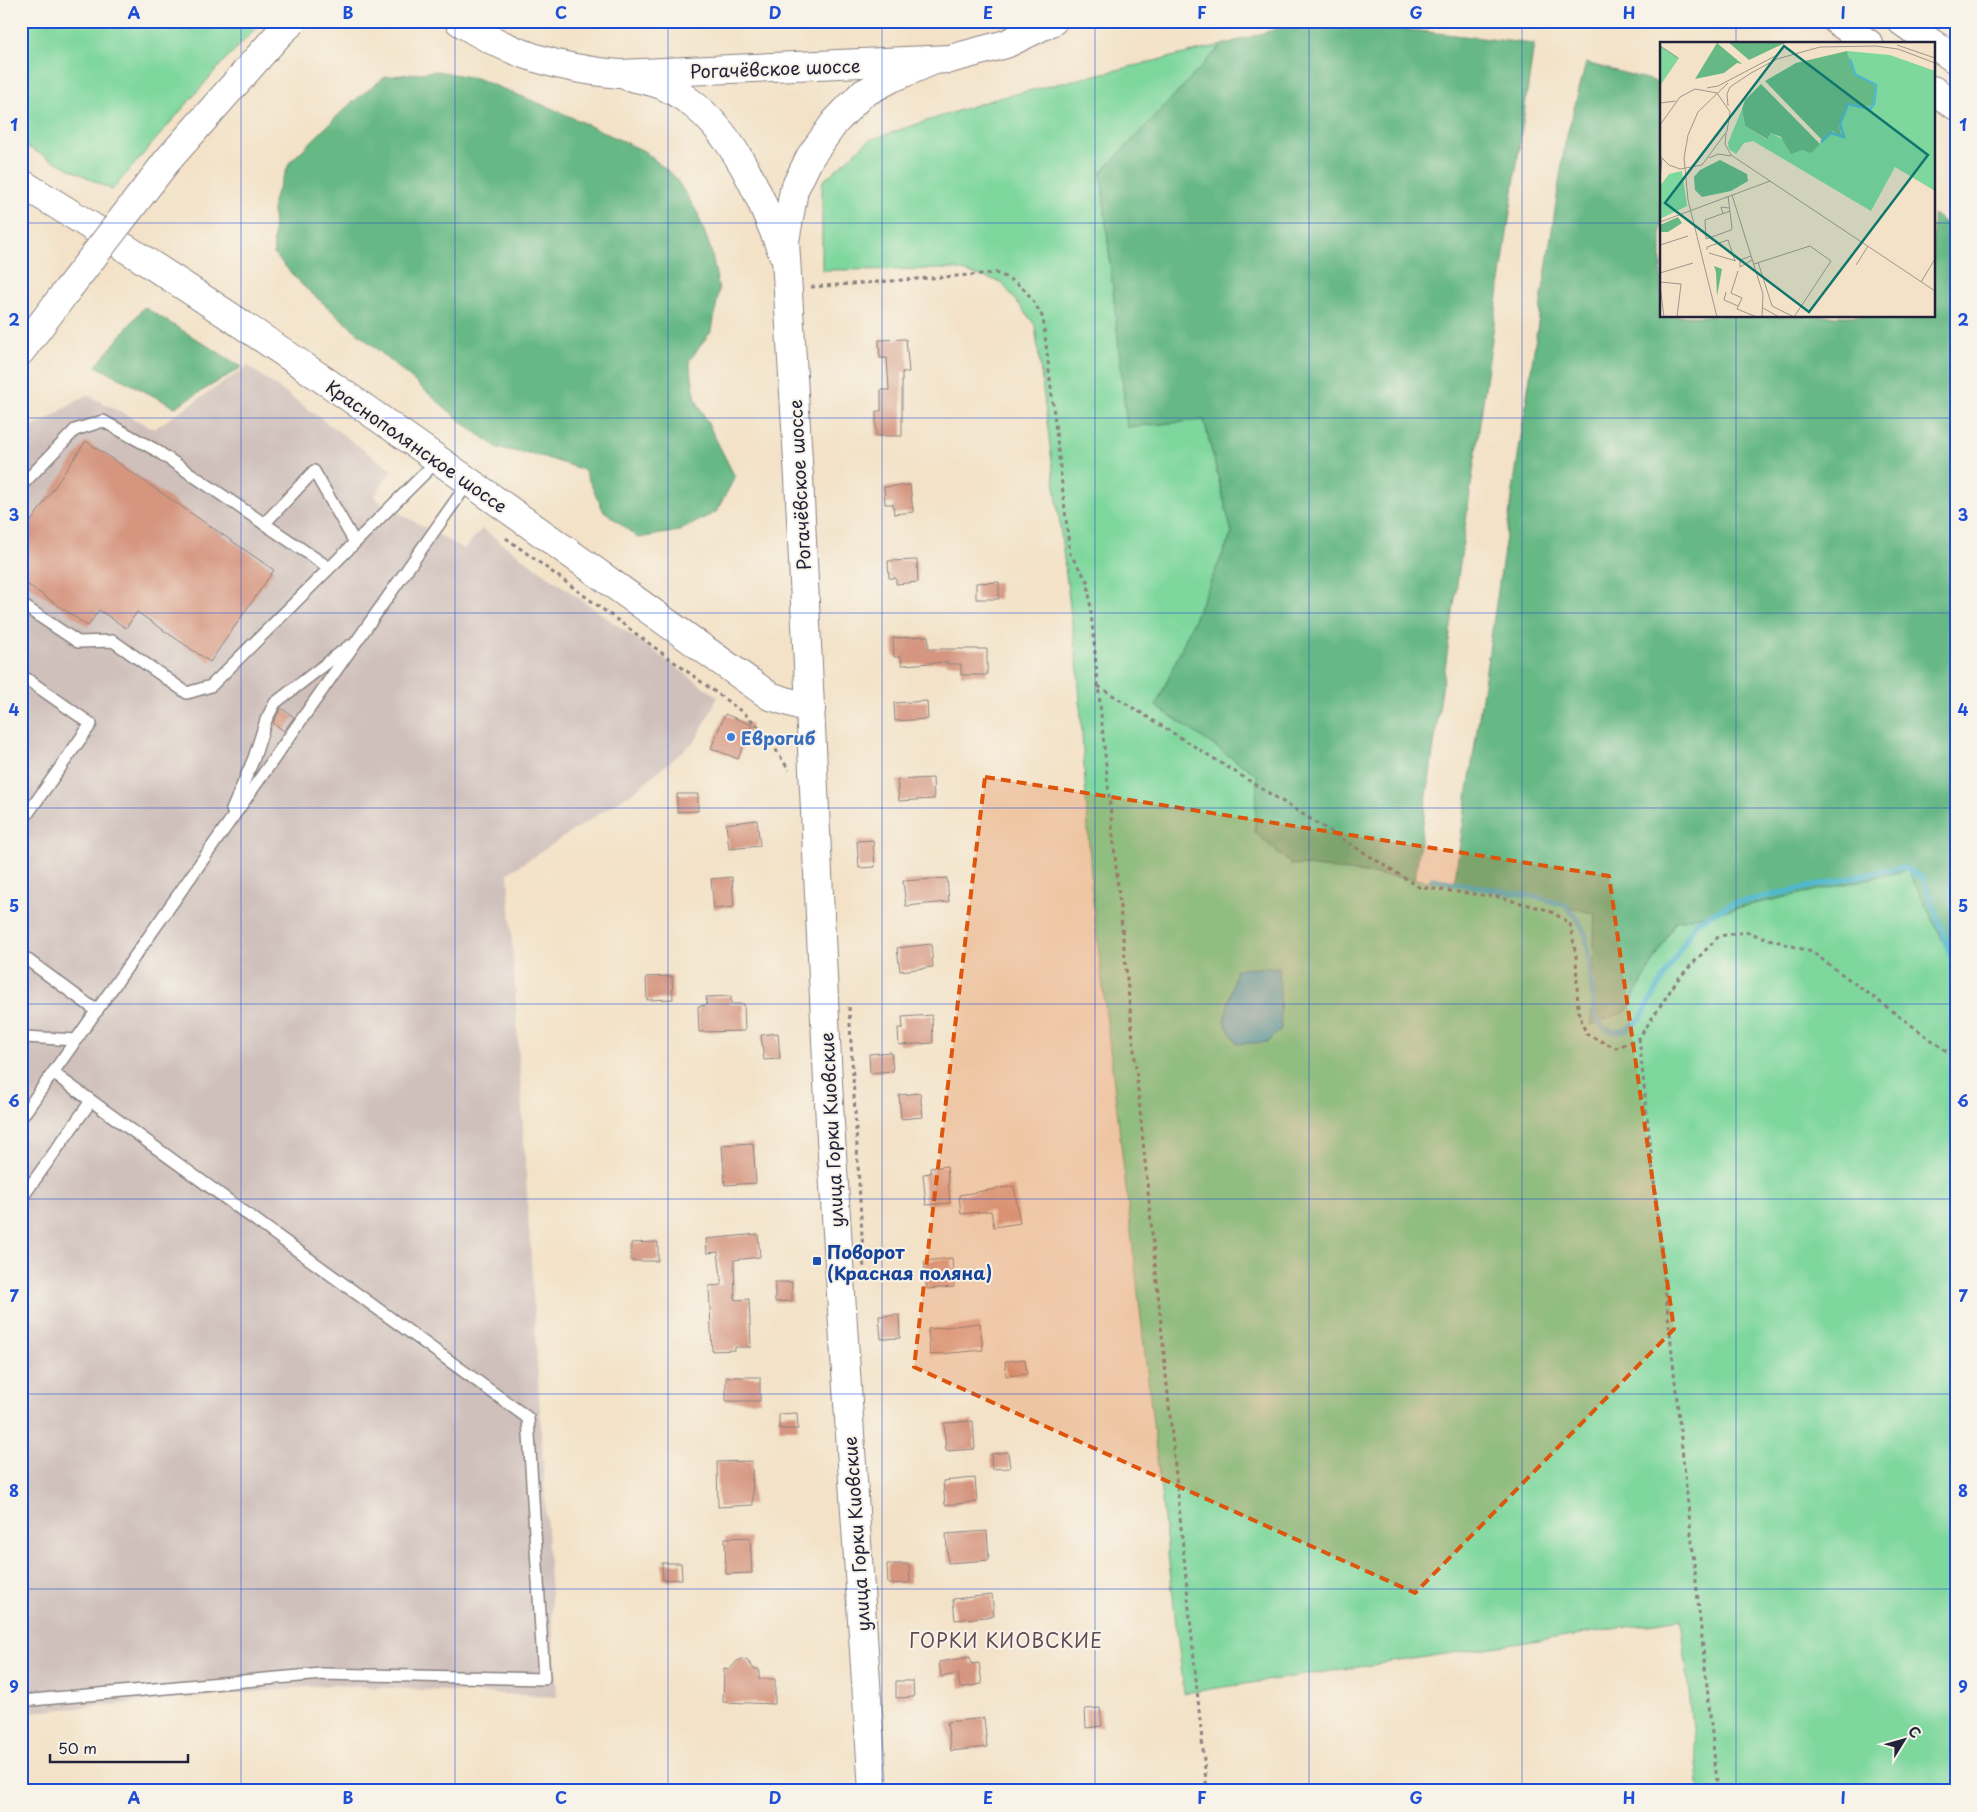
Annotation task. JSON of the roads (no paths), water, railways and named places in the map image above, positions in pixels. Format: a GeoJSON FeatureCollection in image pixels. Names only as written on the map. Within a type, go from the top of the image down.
{"type":"FeatureCollection","features":[{"type":"Feature","properties":{"kind":"main road"},"geometry":{"type":"LineString","coordinates":[[21,351],[167,161],[279,34],[294,21]]}},
{"type":"Feature","properties":{"kind":"main road","name":"Рогачёвское шоссе"},"geometry":{"type":"LineString","coordinates":[[459,21],[489,39],[533,59],[561,66],[619,74],[663,86],[691,103],[716,126],[742,164],[761,197],[786,262]]}},
{"type":"Feature","properties":{"kind":"main road","name":"Рогачёвское шоссе"},"geometry":{"type":"LineString","coordinates":[[619,74],[930,62],[978,53],[1006,44],[1053,21]]}},
{"type":"Feature","properties":{"kind":"main road"},"geometry":{"type":"LineString","coordinates":[[1837,21],[1866,42]]}},
{"type":"Feature","properties":{"kind":"main road"},"geometry":{"type":"LineString","coordinates":[[1901,21],[1930,42]]}},
{"type":"Feature","properties":{"kind":"main road"},"geometry":{"type":"LineString","coordinates":[[1934,45],[1956,60]]}},
{"type":"Feature","properties":{"kind":"main road","name":"Рогачёвское шоссе"},"geometry":{"type":"LineString","coordinates":[[811,708],[785,241],[794,190],[810,157],[835,122],[862,94],[892,78],[930,62]]}},
{"type":"Feature","properties":{"kind":"main road"},"geometry":{"type":"LineString","coordinates":[[1934,91],[1956,106]]}},
{"type":"Feature","properties":{"kind":"main road","name":"Краснополянское шоссе"},"geometry":{"type":"LineString","coordinates":[[21,183],[134,252],[256,332],[770,696],[811,708]]}},
{"type":"Feature","properties":{"kind":"main road","name":"улица Горки Киовские"},"geometry":{"type":"LineString","coordinates":[[811,708],[830,1123],[873,1791]]}},
{"type":"Feature","properties":{"kind":"lane"},"geometry":{"type":"LineString","coordinates":[[21,486],[75,430],[104,421],[154,449],[328,567]]}},
{"type":"Feature","properties":{"kind":"lane"},"geometry":{"type":"LineString","coordinates":[[21,604],[78,642],[113,641],[187,693],[211,686],[354,541],[437,461]]}},
{"type":"Feature","properties":{"kind":"lane"},"geometry":{"type":"LineString","coordinates":[[264,524],[314,471],[354,541]]}},
{"type":"Feature","properties":{"kind":"lane"},"geometry":{"type":"LineString","coordinates":[[21,1118],[468,483]]}},
{"type":"Feature","properties":{"kind":"lane"},"geometry":{"type":"LineString","coordinates":[[224,830],[254,758],[266,720],[275,703],[359,638]]}},
{"type":"Feature","properties":{"kind":"lane"},"geometry":{"type":"LineString","coordinates":[[21,675],[91,724],[21,823]]}},
{"type":"Feature","properties":{"kind":"lane"},"geometry":{"type":"LineString","coordinates":[[21,956],[96,1011]]}},
{"type":"Feature","properties":{"kind":"lane"},"geometry":{"type":"LineString","coordinates":[[21,1035],[25,1037],[76,1040]]}},
{"type":"Feature","properties":{"kind":"lane"},"geometry":{"type":"LineString","coordinates":[[21,1701],[322,1674],[544,1679],[528,1418],[53,1073]]}},
{"type":"Feature","properties":{"kind":"lane"},"geometry":{"type":"LineString","coordinates":[[21,1199],[91,1101]]}},
{"type":"Feature","properties":{"kind":"water"},"geometry":{"type":"Polygon","coordinates":[[[1279,967],[1281,1029],[1268,1042],[1237,1044],[1224,1022],[1236,969],[1279,967]]]}},
{"type":"Feature","properties":{"kind":"waterway"},"geometry":{"type":"LineString","coordinates":[[1432,879],[1542,898],[1566,906],[1577,918],[1586,936],[1595,1017],[1604,1028],[1615,1032],[1627,1029],[1640,1019],[1696,922],[1731,904],[1902,867],[1923,878],[1956,970]]}},
{"type":"Feature","properties":{"kind":"place","name":"Еврогиб"},"geometry":{"type":"Point","coordinates":[731,737]}},
{"type":"Feature","properties":{"kind":"place","name":"Поворот (Красная поляна)"},"geometry":{"type":"Point","coordinates":[817,1261]}},
{"type":"Feature","properties":{"kind":"district","name":"ГОРКИ КИОВСКИЕ"},"geometry":{"type":"Point","coordinates":[1006,1640]}}]}
